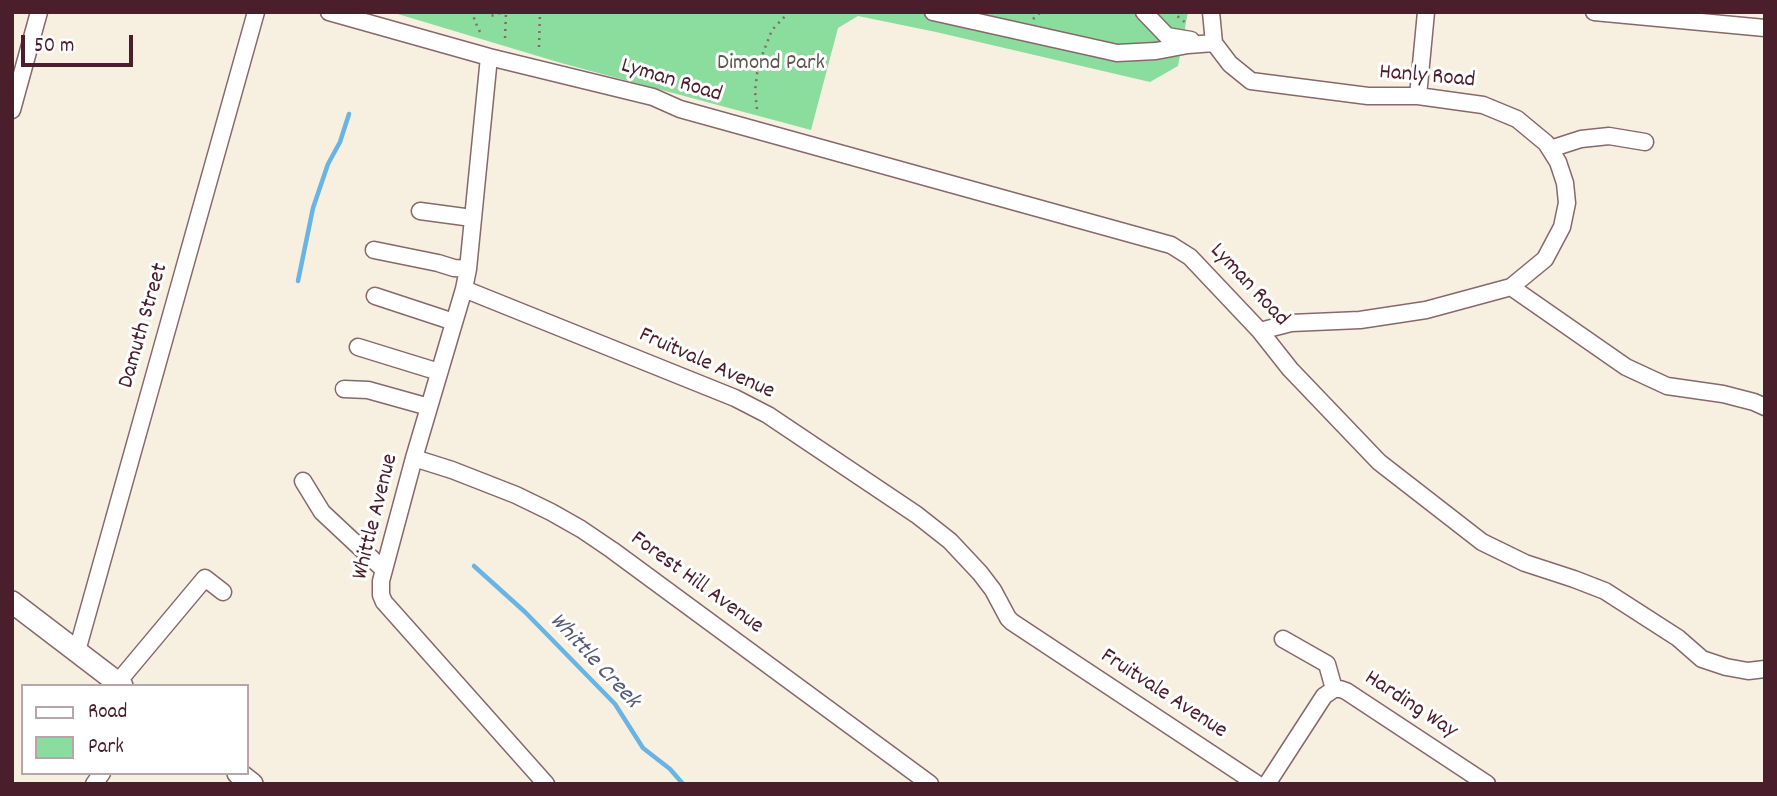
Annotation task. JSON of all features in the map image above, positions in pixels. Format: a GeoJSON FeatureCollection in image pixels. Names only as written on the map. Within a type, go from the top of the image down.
{"type":"FeatureCollection","features":[{"type":"Feature","properties":{"kind":"main road"},"geometry":{"type":"LineString","coordinates":[[12,602],[120,684]]}},
{"type":"Feature","properties":{"kind":"street"},"geometry":{"type":"LineString","coordinates":[[12,110],[39,12]]}},
{"type":"Feature","properties":{"kind":"street","name":"Damuth Street"},"geometry":{"type":"LineString","coordinates":[[77,651],[256,12]]}},
{"type":"Feature","properties":{"kind":"street"},"geometry":{"type":"LineString","coordinates":[[329,12],[489,57],[464,289]]}},
{"type":"Feature","properties":{"kind":"street"},"geometry":{"type":"LineString","coordinates":[[933,12],[1117,53],[1214,43]]}},
{"type":"Feature","properties":{"kind":"street"},"geometry":{"type":"LineString","coordinates":[[1144,12],[1167,36],[1214,43]]}},
{"type":"Feature","properties":{"kind":"street"},"geometry":{"type":"LineString","coordinates":[[1211,12],[1214,43]]}},
{"type":"Feature","properties":{"kind":"street"},"geometry":{"type":"LineString","coordinates":[[1418,96],[1426,12]]}},
{"type":"Feature","properties":{"kind":"street"},"geometry":{"type":"LineString","coordinates":[[1594,12],[1765,28]]}},
{"type":"Feature","properties":{"kind":"street","name":"Hanly Road"},"geometry":{"type":"LineString","coordinates":[[1214,43],[1230,64],[1251,81],[1368,96],[1418,96],[1483,105],[1517,119],[1546,143],[1558,162],[1565,183],[1567,203],[1562,226],[1545,259],[1511,287]]}},
{"type":"Feature","properties":{"kind":"street","name":"Lyman Road"},"geometry":{"type":"LineString","coordinates":[[489,57],[653,97],[680,109],[1171,245],[1191,257],[1260,331],[1290,369],[1379,462],[1482,542],[1525,563],[1605,591],[1678,638],[1702,659],[1748,671],[1765,669]]}},
{"type":"Feature","properties":{"kind":"street"},"geometry":{"type":"LineString","coordinates":[[1550,149],[1581,139],[1609,136],[1645,142]]}},
{"type":"Feature","properties":{"kind":"street"},"geometry":{"type":"LineString","coordinates":[[420,211],[472,218]]}},
{"type":"Feature","properties":{"kind":"street"},"geometry":{"type":"LineString","coordinates":[[374,250],[468,270]]}},
{"type":"Feature","properties":{"kind":"street"},"geometry":{"type":"LineString","coordinates":[[1260,331],[1291,323],[1360,320],[1426,310],[1511,287],[1626,367],[1667,386],[1723,394],[1765,407]]}},
{"type":"Feature","properties":{"kind":"street","name":"Whittle Avenue"},"geometry":{"type":"LineString","coordinates":[[464,289],[414,458],[380,589],[384,602],[546,784]]}},
{"type":"Feature","properties":{"kind":"street","name":"Fruitvale Avenue"},"geometry":{"type":"LineString","coordinates":[[464,289],[736,398],[768,415],[917,515],[950,541],[993,590],[1012,622],[1257,784]]}},
{"type":"Feature","properties":{"kind":"street"},"geometry":{"type":"LineString","coordinates":[[375,296],[454,323]]}},
{"type":"Feature","properties":{"kind":"street"},"geometry":{"type":"LineString","coordinates":[[358,347],[439,372]]}},
{"type":"Feature","properties":{"kind":"street"},"geometry":{"type":"LineString","coordinates":[[344,389],[368,390],[429,407]]}},
{"type":"Feature","properties":{"kind":"street","name":"Forest Hill Avenue"},"geometry":{"type":"LineString","coordinates":[[414,458],[516,495],[581,529],[930,784]]}},
{"type":"Feature","properties":{"kind":"street"},"geometry":{"type":"LineString","coordinates":[[303,481],[322,512],[384,570]]}},
{"type":"Feature","properties":{"kind":"street"},"geometry":{"type":"LineString","coordinates":[[120,684],[205,578],[223,592]]}},
{"type":"Feature","properties":{"kind":"street"},"geometry":{"type":"LineString","coordinates":[[1283,639],[1327,664],[1334,689]]}},
{"type":"Feature","properties":{"kind":"street","name":"Harding Way"},"geometry":{"type":"LineString","coordinates":[[1266,784],[1324,696],[1334,689],[1346,691],[1487,784]]}},
{"type":"Feature","properties":{"kind":"path"},"geometry":{"type":"LineString","coordinates":[[479,12],[474,19],[480,32]]}},
{"type":"Feature","properties":{"kind":"path"},"geometry":{"type":"LineString","coordinates":[[486,12],[491,16],[504,12],[505,38]]}},
{"type":"Feature","properties":{"kind":"path"},"geometry":{"type":"LineString","coordinates":[[539,47],[540,12]]}},
{"type":"Feature","properties":{"kind":"path"},"geometry":{"type":"LineString","coordinates":[[757,109],[755,91],[758,66],[772,30],[789,12]]}},
{"type":"Feature","properties":{"kind":"green space","name":"Dimond Park"},"geometry":{"type":"Polygon","coordinates":[[[391,12],[1188,12],[1178,66],[1150,82],[858,16],[838,28],[811,130],[561,63],[391,12]]]}},
{"type":"Feature","properties":{"kind":"waterway","name":"Whittle Creek"},"geometry":{"type":"LineString","coordinates":[[298,281],[313,208],[349,114]]}},
{"type":"Feature","properties":{"kind":"waterway","name":"Whittle Creek"},"geometry":{"type":"LineString","coordinates":[[474,566],[525,612],[615,704],[643,748],[670,769],[683,784]]}}]}
